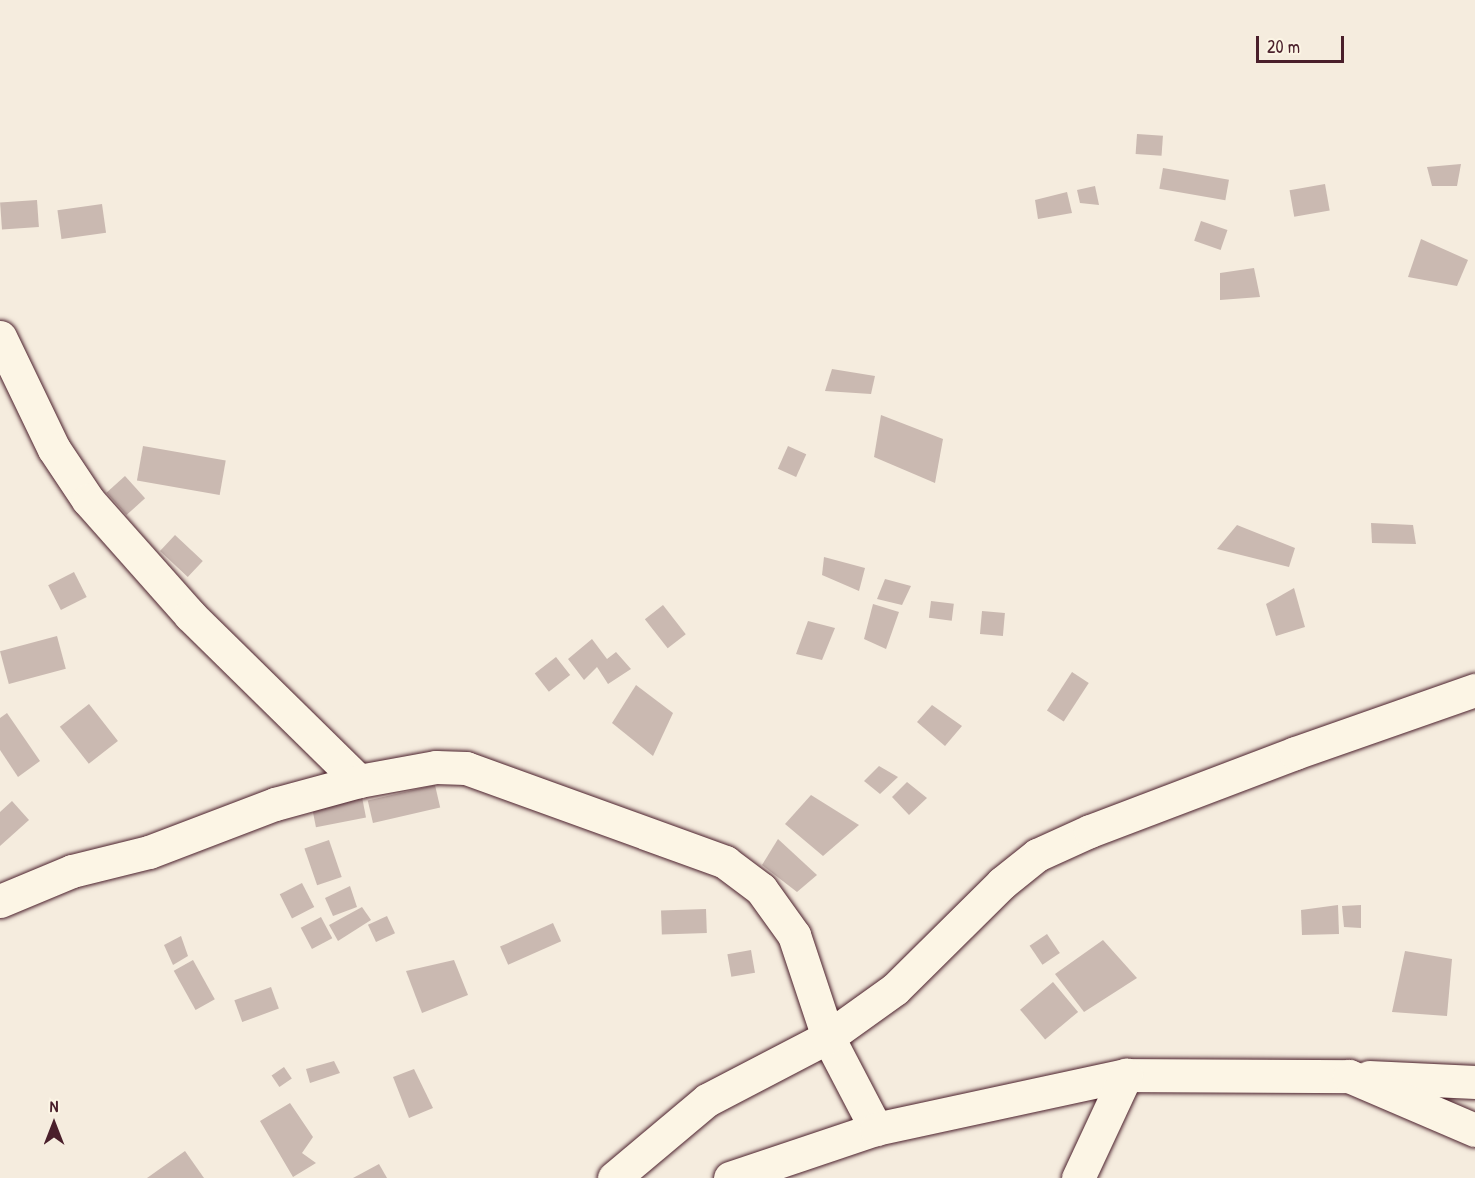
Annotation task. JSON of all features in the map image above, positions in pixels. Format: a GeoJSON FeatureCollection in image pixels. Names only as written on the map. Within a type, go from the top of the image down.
{"type":"FeatureCollection","features":[{"type":"Feature","properties":{"kind":"street"},"geometry":{"type":"LineString","coordinates":[[0,337],[54,449],[88,500],[190,615],[359,781]]}},
{"type":"Feature","properties":{"kind":"street"},"geometry":{"type":"LineString","coordinates":[[614,1178],[707,1100],[828,1037],[895,989],[1002,883],[1037,855],[1090,831],[1295,753],[1475,690]]}},
{"type":"Feature","properties":{"kind":"street"},"geometry":{"type":"LineString","coordinates":[[0,901],[72,870],[149,852],[222,822],[359,781],[436,767],[466,768],[725,862],[761,889],[794,935],[828,1037],[876,1129]]}},
{"type":"Feature","properties":{"kind":"street"},"geometry":{"type":"LineString","coordinates":[[1078,1178],[1126,1075]]}},
{"type":"Feature","properties":{"kind":"street"},"geometry":{"type":"LineString","coordinates":[[730,1178],[876,1129],[1126,1075],[1349,1076],[1475,1082]]}},
{"type":"Feature","properties":{"kind":"street"},"geometry":{"type":"LineString","coordinates":[[1349,1076],[1475,1130]]}},
{"type":"Feature","properties":{"kind":"building"},"geometry":{"type":"Polygon","coordinates":[[[1137,134],[1163,136],[1162,156],[1136,154],[1137,134]]]}},
{"type":"Feature","properties":{"kind":"building"},"geometry":{"type":"Polygon","coordinates":[[[1461,164],[1457,186],[1432,186],[1427,167],[1461,164]]]}},
{"type":"Feature","properties":{"kind":"building"},"geometry":{"type":"Polygon","coordinates":[[[1163,168],[1229,180],[1225,200],[1159,189],[1163,168]]]}},
{"type":"Feature","properties":{"kind":"building"},"geometry":{"type":"Polygon","coordinates":[[[1325,184],[1330,211],[1294,217],[1290,190],[1325,184]]]}},
{"type":"Feature","properties":{"kind":"building"},"geometry":{"type":"Polygon","coordinates":[[[1095,186],[1099,205],[1080,203],[1077,190],[1095,186]]]}},
{"type":"Feature","properties":{"kind":"building"},"geometry":{"type":"Polygon","coordinates":[[[1067,192],[1072,213],[1038,219],[1035,200],[1067,192]]]}},
{"type":"Feature","properties":{"kind":"building"},"geometry":{"type":"Polygon","coordinates":[[[37,200],[39,227],[2,230],[0,203],[37,200]]]}},
{"type":"Feature","properties":{"kind":"building"},"geometry":{"type":"Polygon","coordinates":[[[102,204],[106,233],[61,239],[57,210],[102,204]]]}},
{"type":"Feature","properties":{"kind":"building"},"geometry":{"type":"Polygon","coordinates":[[[1201,221],[1227,230],[1221,250],[1194,241],[1201,221]]]}},
{"type":"Feature","properties":{"kind":"building"},"geometry":{"type":"Polygon","coordinates":[[[1421,239],[1468,260],[1457,286],[1408,277],[1421,239]]]}},
{"type":"Feature","properties":{"kind":"building"},"geometry":{"type":"Polygon","coordinates":[[[1254,268],[1260,297],[1220,300],[1220,273],[1254,268]]]}},
{"type":"Feature","properties":{"kind":"building"},"geometry":{"type":"Polygon","coordinates":[[[832,369],[875,376],[871,394],[825,391],[832,369]]]}},
{"type":"Feature","properties":{"kind":"building"},"geometry":{"type":"Polygon","coordinates":[[[881,415],[943,439],[935,483],[874,457],[881,415]]]}},
{"type":"Feature","properties":{"kind":"building"},"geometry":{"type":"Polygon","coordinates":[[[143,446],[226,461],[220,495],[137,480],[143,446]]]}},
{"type":"Feature","properties":{"kind":"building"},"geometry":{"type":"Polygon","coordinates":[[[788,446],[806,454],[796,477],[778,469],[788,446]]]}},
{"type":"Feature","properties":{"kind":"building"},"geometry":{"type":"Polygon","coordinates":[[[125,476],[145,498],[126,515],[106,493],[125,476]]]}},
{"type":"Feature","properties":{"kind":"building"},"geometry":{"type":"Polygon","coordinates":[[[1371,523],[1413,525],[1416,544],[1372,543],[1371,523]]]}},
{"type":"Feature","properties":{"kind":"building"},"geometry":{"type":"Polygon","coordinates":[[[1237,525],[1295,548],[1289,567],[1217,549],[1237,525]]]}},
{"type":"Feature","properties":{"kind":"building"},"geometry":{"type":"Polygon","coordinates":[[[175,535],[203,561],[188,577],[160,551],[175,535]]]}},
{"type":"Feature","properties":{"kind":"building"},"geometry":{"type":"Polygon","coordinates":[[[824,557],[865,568],[859,591],[822,575],[824,557]]]}},
{"type":"Feature","properties":{"kind":"building"},"geometry":{"type":"Polygon","coordinates":[[[74,572],[87,597],[61,610],[48,585],[74,572]]]}},
{"type":"Feature","properties":{"kind":"building"},"geometry":{"type":"Polygon","coordinates":[[[885,579],[911,586],[902,605],[877,599],[885,579]]]}},
{"type":"Feature","properties":{"kind":"building"},"geometry":{"type":"Polygon","coordinates":[[[1294,588],[1305,627],[1276,636],[1266,604],[1294,588]]]}},
{"type":"Feature","properties":{"kind":"building"},"geometry":{"type":"Polygon","coordinates":[[[931,601],[954,604],[952,621],[929,618],[931,601]]]}},
{"type":"Feature","properties":{"kind":"building"},"geometry":{"type":"Polygon","coordinates":[[[873,604],[899,612],[886,649],[864,639],[873,604]]]}},
{"type":"Feature","properties":{"kind":"building"},"geometry":{"type":"Polygon","coordinates":[[[663,605],[686,634],[668,648],[645,619],[663,605]]]}},
{"type":"Feature","properties":{"kind":"building"},"geometry":{"type":"Polygon","coordinates":[[[982,611],[1005,613],[1003,636],[980,634],[982,611]]]}},
{"type":"Feature","properties":{"kind":"building"},"geometry":{"type":"Polygon","coordinates":[[[808,621],[835,628],[822,660],[796,654],[808,621]]]}},
{"type":"Feature","properties":{"kind":"building"},"geometry":{"type":"Polygon","coordinates":[[[57,636],[66,669],[9,684],[0,651],[57,636]]]}},
{"type":"Feature","properties":{"kind":"building"},"geometry":{"type":"Polygon","coordinates":[[[592,639],[607,659],[616,652],[631,669],[608,684],[597,667],[584,680],[568,659],[592,639]]]}},
{"type":"Feature","properties":{"kind":"building"},"geometry":{"type":"Polygon","coordinates":[[[556,657],[570,675],[549,692],[535,674],[556,657]]]}},
{"type":"Feature","properties":{"kind":"building"},"geometry":{"type":"Polygon","coordinates":[[[1072,672],[1089,683],[1064,721],[1047,711],[1072,672]]]}},
{"type":"Feature","properties":{"kind":"building"},"geometry":{"type":"Polygon","coordinates":[[[636,685],[673,713],[653,756],[612,723],[636,685]]]}},
{"type":"Feature","properties":{"kind":"building"},"geometry":{"type":"Polygon","coordinates":[[[89,704],[118,741],[89,764],[60,727],[89,704]]]}},
{"type":"Feature","properties":{"kind":"building"},"geometry":{"type":"Polygon","coordinates":[[[932,705],[962,726],[945,746],[917,722],[932,705]]]}},
{"type":"Feature","properties":{"kind":"building"},"geometry":{"type":"Polygon","coordinates":[[[7,713],[40,761],[18,777],[0,750],[0,718],[7,713]]]}},
{"type":"Feature","properties":{"kind":"building"},"geometry":{"type":"Polygon","coordinates":[[[879,766],[898,777],[880,794],[864,781],[879,766]]]}},
{"type":"Feature","properties":{"kind":"building"},"geometry":{"type":"Polygon","coordinates":[[[907,782],[927,798],[909,815],[892,797],[907,782]]]}},
{"type":"Feature","properties":{"kind":"building"},"geometry":{"type":"Polygon","coordinates":[[[435,785],[440,807],[373,823],[368,801],[435,785]]]}},
{"type":"Feature","properties":{"kind":"building"},"geometry":{"type":"Polygon","coordinates":[[[811,795],[859,825],[823,856],[785,824],[811,795]]]}},
{"type":"Feature","properties":{"kind":"building"},"geometry":{"type":"Polygon","coordinates":[[[362,797],[366,818],[316,827],[312,807],[362,797]]]}},
{"type":"Feature","properties":{"kind":"building"},"geometry":{"type":"Polygon","coordinates":[[[12,801],[29,820],[0,846],[0,812],[12,801]]]}},
{"type":"Feature","properties":{"kind":"building"},"geometry":{"type":"Polygon","coordinates":[[[778,839],[817,875],[797,892],[762,865],[778,839]]]}},
{"type":"Feature","properties":{"kind":"building"},"geometry":{"type":"Polygon","coordinates":[[[329,840],[342,877],[317,885],[304,848],[329,840]]]}},
{"type":"Feature","properties":{"kind":"building"},"geometry":{"type":"Polygon","coordinates":[[[302,883],[314,907],[292,918],[280,894],[302,883]]]}},
{"type":"Feature","properties":{"kind":"building"},"geometry":{"type":"Polygon","coordinates":[[[350,886],[357,907],[333,916],[325,898],[350,886]]]}},
{"type":"Feature","properties":{"kind":"building"},"geometry":{"type":"Polygon","coordinates":[[[1338,905],[1339,934],[1302,935],[1301,910],[1338,905]]]}},
{"type":"Feature","properties":{"kind":"building"},"geometry":{"type":"Polygon","coordinates":[[[1361,905],[1361,928],[1344,927],[1342,906],[1361,905]]]}},
{"type":"Feature","properties":{"kind":"building"},"geometry":{"type":"Polygon","coordinates":[[[362,907],[371,920],[338,941],[329,925],[362,907]]]}},
{"type":"Feature","properties":{"kind":"building"},"geometry":{"type":"Polygon","coordinates":[[[706,909],[707,933],[662,935],[661,911],[706,909]]]}},
{"type":"Feature","properties":{"kind":"building"},"geometry":{"type":"Polygon","coordinates":[[[387,916],[395,933],[376,942],[368,925],[387,916]]]}},
{"type":"Feature","properties":{"kind":"building"},"geometry":{"type":"Polygon","coordinates":[[[321,917],[332,938],[312,949],[301,928],[321,917]]]}},
{"type":"Feature","properties":{"kind":"building"},"geometry":{"type":"Polygon","coordinates":[[[553,923],[561,941],[508,965],[500,947],[553,923]]]}},
{"type":"Feature","properties":{"kind":"building"},"geometry":{"type":"Polygon","coordinates":[[[1047,934],[1060,953],[1042,965],[1030,946],[1047,934]]]}},
{"type":"Feature","properties":{"kind":"building"},"geometry":{"type":"Polygon","coordinates":[[[181,936],[188,956],[173,965],[164,945],[181,936]]]}},
{"type":"Feature","properties":{"kind":"building"},"geometry":{"type":"Polygon","coordinates":[[[1103,940],[1137,978],[1084,1012],[1055,974],[1103,940]]]}},
{"type":"Feature","properties":{"kind":"building"},"geometry":{"type":"Polygon","coordinates":[[[751,950],[755,973],[731,977],[727,954],[751,950]]]}},
{"type":"Feature","properties":{"kind":"building"},"geometry":{"type":"Polygon","coordinates":[[[1405,951],[1452,959],[1447,1016],[1392,1012],[1405,951]]]}},
{"type":"Feature","properties":{"kind":"building"},"geometry":{"type":"Polygon","coordinates":[[[193,960],[215,999],[196,1010],[174,971],[193,960]]]}},
{"type":"Feature","properties":{"kind":"building"},"geometry":{"type":"Polygon","coordinates":[[[454,960],[468,995],[422,1013],[406,971],[454,960]]]}},
{"type":"Feature","properties":{"kind":"building"},"geometry":{"type":"Polygon","coordinates":[[[1053,982],[1078,1012],[1045,1040],[1020,1010],[1053,982]]]}},
{"type":"Feature","properties":{"kind":"building"},"geometry":{"type":"Polygon","coordinates":[[[271,987],[279,1009],[242,1022],[234,1000],[271,987]]]}},
{"type":"Feature","properties":{"kind":"building"},"geometry":{"type":"Polygon","coordinates":[[[334,1061],[340,1073],[310,1083],[306,1069],[334,1061]]]}},
{"type":"Feature","properties":{"kind":"building"},"geometry":{"type":"Polygon","coordinates":[[[284,1067],[292,1079],[279,1087],[272,1075],[284,1067]]]}},
{"type":"Feature","properties":{"kind":"building"},"geometry":{"type":"Polygon","coordinates":[[[414,1069],[433,1108],[409,1118],[393,1077],[414,1069]]]}},
{"type":"Feature","properties":{"kind":"building"},"geometry":{"type":"Polygon","coordinates":[[[290,1103],[313,1137],[302,1153],[316,1163],[293,1177],[260,1121],[290,1103]]]}},
{"type":"Feature","properties":{"kind":"building"},"geometry":{"type":"Polygon","coordinates":[[[185,1151],[204,1178],[147,1178],[185,1151]]]}},
{"type":"Feature","properties":{"kind":"building"},"geometry":{"type":"Polygon","coordinates":[[[379,1164],[387,1178],[353,1178],[379,1164]]]}}]}
